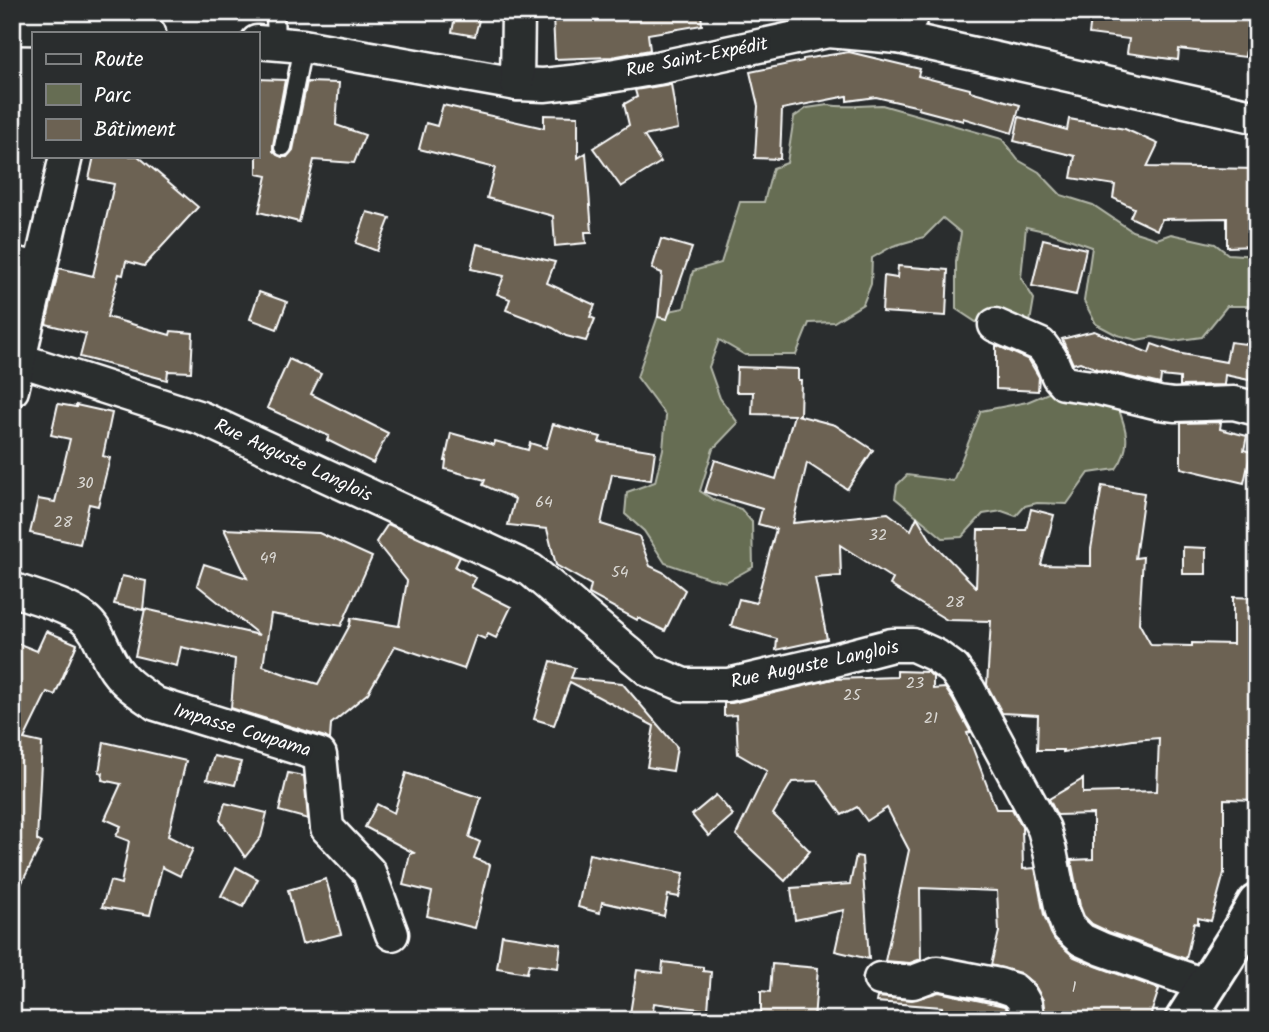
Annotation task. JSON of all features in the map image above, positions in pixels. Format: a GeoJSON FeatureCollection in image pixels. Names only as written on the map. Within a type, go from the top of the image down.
{"type":"FeatureCollection","features":[{"type":"Feature","properties":{"kind":"street"},"geometry":{"type":"LineString","coordinates":[[517,84],[519,12]]}},
{"type":"Feature","properties":{"kind":"street"},"geometry":{"type":"LineString","coordinates":[[12,28],[96,25],[142,32]]}},
{"type":"Feature","properties":{"kind":"street","name":"Rue Saint-Expédit"},"geometry":{"type":"LineString","coordinates":[[279,44],[517,84],[544,85],[657,68],[828,31],[906,25],[1257,117]]}},
{"type":"Feature","properties":{"kind":"street"},"geometry":{"type":"LineString","coordinates":[[12,390],[20,360],[26,266],[65,158]]}},
{"type":"Feature","properties":{"kind":"street"},"geometry":{"type":"LineString","coordinates":[[995,325],[1041,345],[1064,383],[1174,405],[1234,403],[1257,409]]}},
{"type":"Feature","properties":{"kind":"street","name":"Rue Auguste Langlois"},"geometry":{"type":"LineString","coordinates":[[20,360],[201,418],[531,570],[650,671],[684,685],[728,685],[892,645],[913,645],[935,655],[954,669],[969,690],[1044,829],[1062,911],[1069,927],[1082,940],[1201,1008]]}},
{"type":"Feature","properties":{"kind":"street","name":"Impasse Coupama"},"geometry":{"type":"LineString","coordinates":[[12,589],[84,618],[99,637],[112,666],[133,689],[156,704],[320,755],[327,828],[369,872],[392,934]]}},
{"type":"Feature","properties":{"kind":"street"},"geometry":{"type":"LineString","coordinates":[[1201,1008],[1257,904]]}},
{"type":"Feature","properties":{"kind":"street"},"geometry":{"type":"LineString","coordinates":[[880,978],[913,982],[937,973],[999,985],[1014,990],[1021,997],[1028,1020]]}},
{"type":"Feature","properties":{"kind":"lane"},"geometry":{"type":"LineString","coordinates":[[275,12],[279,44],[283,147]]}},
{"type":"Feature","properties":{"kind":"green space"},"geometry":{"type":"Polygon","coordinates":[[[828,105],[882,105],[1002,139],[1018,160],[1039,172],[1061,195],[1093,205],[1132,231],[1157,239],[1171,234],[1215,244],[1228,254],[1257,256],[1257,306],[1227,306],[1202,337],[1173,341],[1153,337],[1137,340],[1117,335],[1096,324],[1084,301],[1092,247],[1026,227],[1021,278],[1034,299],[1029,328],[988,317],[976,322],[956,309],[956,261],[961,233],[943,218],[924,237],[893,246],[872,258],[871,284],[863,304],[834,322],[809,323],[796,355],[745,355],[719,340],[709,367],[720,398],[738,423],[713,449],[700,491],[714,500],[741,509],[752,522],[753,567],[726,582],[665,563],[644,531],[625,514],[627,492],[655,482],[663,449],[666,416],[637,377],[659,313],[684,308],[693,271],[721,263],[740,202],[764,202],[773,168],[787,163],[794,117],[807,108],[828,105]]]}},
{"type":"Feature","properties":{"kind":"green space"},"geometry":{"type":"Polygon","coordinates":[[[1053,391],[1117,405],[1126,438],[1124,453],[1116,469],[1089,473],[1067,504],[1037,503],[1025,506],[1016,516],[1002,511],[983,514],[962,537],[943,538],[895,498],[897,485],[907,475],[953,481],[981,411],[1027,402],[1053,391]]]}},
{"type":"Feature","properties":{"kind":"building"},"geometry":{"type":"Polygon","coordinates":[[[456,12],[481,12],[475,36],[452,32],[456,12]]]}},
{"type":"Feature","properties":{"kind":"building"},"geometry":{"type":"Polygon","coordinates":[[[608,12],[701,12],[702,25],[648,34],[650,50],[612,57],[555,59],[553,16],[608,12]]]}},
{"type":"Feature","properties":{"kind":"building"},"geometry":{"type":"Polygon","coordinates":[[[1092,12],[1252,12],[1245,57],[1179,49],[1178,60],[1127,53],[1129,39],[1089,34],[1092,12]]]}},
{"type":"Feature","properties":{"kind":"building"},"geometry":{"type":"Polygon","coordinates":[[[849,52],[920,69],[918,76],[1020,105],[1012,133],[876,97],[847,101],[847,96],[782,109],[780,159],[755,158],[758,106],[750,72],[803,59],[849,52]]]}},
{"type":"Feature","properties":{"kind":"building"},"geometry":{"type":"Polygon","coordinates":[[[259,79],[285,80],[273,145],[273,151],[282,157],[287,157],[293,150],[307,82],[339,83],[336,125],[365,135],[354,163],[314,160],[299,222],[259,212],[267,176],[257,174],[259,79]]]}},
{"type":"Feature","properties":{"kind":"building"},"geometry":{"type":"Polygon","coordinates":[[[671,84],[678,129],[644,136],[661,162],[621,187],[593,148],[629,125],[624,104],[637,97],[635,90],[671,84]]]}},
{"type":"Feature","properties":{"kind":"building"},"geometry":{"type":"Polygon","coordinates":[[[443,105],[544,128],[544,115],[578,116],[578,158],[586,153],[592,232],[585,232],[586,243],[555,246],[553,216],[487,198],[495,168],[419,149],[426,123],[437,126],[443,105]]]}},
{"type":"Feature","properties":{"kind":"building"},"geometry":{"type":"Polygon","coordinates":[[[1019,117],[1067,130],[1069,119],[1125,129],[1158,144],[1147,167],[1257,169],[1257,246],[1227,247],[1227,218],[1162,219],[1157,230],[1130,217],[1134,208],[1113,198],[1115,185],[1071,178],[1075,156],[1014,141],[1019,117]]]}},
{"type":"Feature","properties":{"kind":"building"},"geometry":{"type":"Polygon","coordinates":[[[94,158],[140,158],[198,207],[144,266],[126,261],[123,275],[119,274],[107,317],[170,335],[171,331],[193,333],[191,372],[168,371],[167,380],[80,357],[86,334],[46,324],[59,268],[93,276],[114,184],[89,179],[94,158]]]}},
{"type":"Feature","properties":{"kind":"building"},"geometry":{"type":"Polygon","coordinates":[[[367,212],[390,218],[377,251],[356,243],[367,212]]]}},
{"type":"Feature","properties":{"kind":"building"},"geometry":{"type":"Polygon","coordinates":[[[661,239],[692,248],[667,319],[658,317],[662,273],[652,269],[661,239]]]}},
{"type":"Feature","properties":{"kind":"building"},"geometry":{"type":"Polygon","coordinates":[[[1043,239],[1086,249],[1076,295],[1032,286],[1043,239]]]}},
{"type":"Feature","properties":{"kind":"building"},"geometry":{"type":"Polygon","coordinates":[[[477,244],[555,262],[547,283],[595,305],[590,317],[595,319],[586,341],[566,336],[553,328],[506,310],[510,299],[497,294],[504,276],[471,269],[477,244]]]}},
{"type":"Feature","properties":{"kind":"building"},"geometry":{"type":"Polygon","coordinates":[[[898,266],[948,270],[946,316],[882,312],[884,276],[897,278],[898,266]]]}},
{"type":"Feature","properties":{"kind":"building"},"geometry":{"type":"Polygon","coordinates":[[[259,292],[287,302],[277,329],[250,319],[259,292]]]}},
{"type":"Feature","properties":{"kind":"building"},"geometry":{"type":"Polygon","coordinates":[[[1094,331],[1149,353],[1152,344],[1177,353],[1226,362],[1230,342],[1255,345],[1249,380],[1225,375],[1224,385],[1180,386],[1180,378],[1161,376],[1160,384],[1097,369],[1080,362],[1073,364],[1062,339],[1094,331]]]}},
{"type":"Feature","properties":{"kind":"building"},"geometry":{"type":"Polygon","coordinates":[[[996,345],[1029,360],[1039,377],[1038,391],[996,389],[996,345]]]}},
{"type":"Feature","properties":{"kind":"building"},"geometry":{"type":"Polygon","coordinates":[[[289,359],[321,374],[311,394],[388,433],[373,463],[327,440],[329,436],[267,408],[289,359]]]}},
{"type":"Feature","properties":{"kind":"building"},"geometry":{"type":"Polygon","coordinates":[[[737,367],[798,369],[798,380],[801,380],[800,415],[797,415],[835,425],[873,450],[847,489],[807,463],[793,523],[888,513],[911,530],[917,517],[932,542],[976,587],[978,530],[1026,530],[1031,509],[1054,515],[1041,565],[1091,566],[1091,549],[1102,486],[1144,493],[1135,558],[1143,557],[1139,623],[1151,645],[1233,644],[1233,597],[1257,598],[1257,800],[1224,799],[1224,873],[1211,921],[1198,918],[1198,924],[1194,923],[1186,959],[1109,932],[1092,924],[1084,916],[1071,860],[1093,859],[1093,814],[1057,815],[1049,799],[1083,779],[1083,793],[1157,791],[1159,738],[1063,752],[1037,750],[1038,715],[1002,713],[987,685],[991,621],[947,620],[890,585],[893,579],[840,545],[841,576],[815,578],[827,639],[776,650],[777,639],[731,626],[739,599],[756,603],[776,529],[758,524],[762,509],[705,492],[715,460],[776,479],[794,415],[752,414],[753,392],[736,392],[737,367]]]}},
{"type":"Feature","properties":{"kind":"building"},"geometry":{"type":"Polygon","coordinates":[[[58,404],[112,413],[103,456],[110,458],[98,506],[89,504],[80,544],[30,533],[38,499],[55,502],[70,439],[51,435],[58,404]]]}},
{"type":"Feature","properties":{"kind":"building"},"geometry":{"type":"Polygon","coordinates":[[[1221,422],[1220,429],[1247,436],[1244,450],[1251,452],[1244,483],[1181,468],[1181,423],[1221,422]]]}},
{"type":"Feature","properties":{"kind":"building"},"geometry":{"type":"Polygon","coordinates":[[[553,424],[601,437],[599,442],[655,451],[651,480],[612,474],[601,524],[639,536],[650,566],[663,572],[685,590],[665,631],[638,618],[637,620],[589,594],[591,585],[556,565],[547,529],[508,525],[515,499],[483,485],[485,480],[445,469],[451,433],[494,445],[495,441],[528,450],[530,443],[546,448],[553,424]]]}},
{"type":"Feature","properties":{"kind":"building"},"geometry":{"type":"Polygon","coordinates":[[[388,524],[460,557],[455,567],[476,578],[471,587],[511,607],[496,638],[488,634],[485,639],[476,635],[464,669],[395,646],[368,693],[331,724],[330,740],[231,708],[235,659],[181,647],[177,666],[135,656],[145,609],[259,635],[197,585],[204,564],[247,578],[224,529],[319,533],[372,557],[341,626],[271,614],[263,666],[318,684],[350,625],[351,618],[399,626],[407,581],[376,542],[388,524]]]}},
{"type":"Feature","properties":{"kind":"building"},"geometry":{"type":"Polygon","coordinates":[[[1183,547],[1206,548],[1206,574],[1183,574],[1183,547]]]}},
{"type":"Feature","properties":{"kind":"building"},"geometry":{"type":"Polygon","coordinates":[[[122,576],[146,581],[143,610],[114,604],[122,576]]]}},
{"type":"Feature","properties":{"kind":"building"},"geometry":{"type":"Polygon","coordinates":[[[46,631],[77,644],[55,695],[47,692],[24,739],[42,743],[37,840],[42,843],[12,902],[12,641],[37,651],[46,631]]]}},
{"type":"Feature","properties":{"kind":"building"},"geometry":{"type":"Polygon","coordinates":[[[551,661],[575,668],[571,678],[622,683],[677,747],[673,771],[647,767],[654,726],[570,682],[554,725],[534,719],[551,661]]]}},
{"type":"Feature","properties":{"kind":"building"},"geometry":{"type":"Polygon","coordinates":[[[897,671],[928,672],[933,677],[933,689],[945,688],[953,700],[971,732],[967,733],[996,809],[1012,809],[1022,827],[1023,869],[1035,868],[1044,915],[1055,940],[1074,957],[1159,989],[1149,1020],[1046,1020],[1043,1000],[1034,984],[1020,973],[991,965],[999,932],[997,891],[920,888],[921,959],[910,963],[885,961],[909,850],[887,808],[867,821],[857,807],[842,815],[818,781],[792,782],[773,814],[810,851],[785,881],[736,835],[767,771],[738,754],[736,715],[724,716],[724,703],[833,679],[897,677],[897,671]]]}},
{"type":"Feature","properties":{"kind":"building"},"geometry":{"type":"Polygon","coordinates":[[[104,742],[186,761],[168,836],[193,849],[180,876],[162,867],[150,915],[102,907],[110,881],[121,884],[129,841],[116,836],[121,826],[105,819],[121,784],[102,780],[103,773],[99,772],[104,742]]]}},
{"type":"Feature","properties":{"kind":"building"},"geometry":{"type":"Polygon","coordinates":[[[214,756],[241,762],[235,785],[207,779],[214,756]]]}},
{"type":"Feature","properties":{"kind":"building"},"geometry":{"type":"Polygon","coordinates":[[[288,773],[304,776],[308,819],[279,811],[288,773]]]}},
{"type":"Feature","properties":{"kind":"building"},"geometry":{"type":"Polygon","coordinates":[[[406,773],[481,798],[469,837],[480,842],[474,858],[490,865],[475,928],[427,916],[432,892],[403,885],[410,854],[414,853],[365,827],[377,804],[394,813],[406,773]]]}},
{"type":"Feature","properties":{"kind":"building"},"geometry":{"type":"Polygon","coordinates":[[[716,795],[733,815],[709,836],[692,815],[716,795]]]}},
{"type":"Feature","properties":{"kind":"building"},"geometry":{"type":"Polygon","coordinates":[[[225,803],[267,813],[261,837],[245,857],[220,820],[225,803]]]}},
{"type":"Feature","properties":{"kind":"building"},"geometry":{"type":"Polygon","coordinates":[[[589,854],[684,873],[679,897],[668,895],[664,916],[602,902],[600,913],[578,907],[589,854]]]}},
{"type":"Feature","properties":{"kind":"building"},"geometry":{"type":"Polygon","coordinates":[[[856,856],[862,857],[869,959],[835,951],[844,910],[795,920],[791,888],[850,884],[856,856]]]}},
{"type":"Feature","properties":{"kind":"building"},"geometry":{"type":"Polygon","coordinates":[[[236,867],[258,879],[243,907],[221,896],[236,867]]]}},
{"type":"Feature","properties":{"kind":"building"},"geometry":{"type":"Polygon","coordinates":[[[326,879],[341,934],[302,944],[288,890],[326,879]]]}},
{"type":"Feature","properties":{"kind":"building"},"geometry":{"type":"Polygon","coordinates":[[[502,935],[561,944],[558,968],[529,964],[527,973],[497,968],[502,935]]]}},
{"type":"Feature","properties":{"kind":"building"},"geometry":{"type":"Polygon","coordinates":[[[663,962],[703,967],[703,971],[711,972],[708,1010],[654,1003],[652,1020],[629,1020],[637,970],[662,973],[663,962]]]}},
{"type":"Feature","properties":{"kind":"building"},"geometry":{"type":"Polygon","coordinates":[[[772,964],[818,968],[814,1020],[761,1020],[761,991],[770,992],[772,964]]]}},
{"type":"Feature","properties":{"kind":"building"},"geometry":{"type":"Polygon","coordinates":[[[939,992],[1004,1006],[1008,1010],[1009,1020],[943,1020],[942,1007],[876,1002],[877,997],[912,1000],[939,992]]]}}]}
